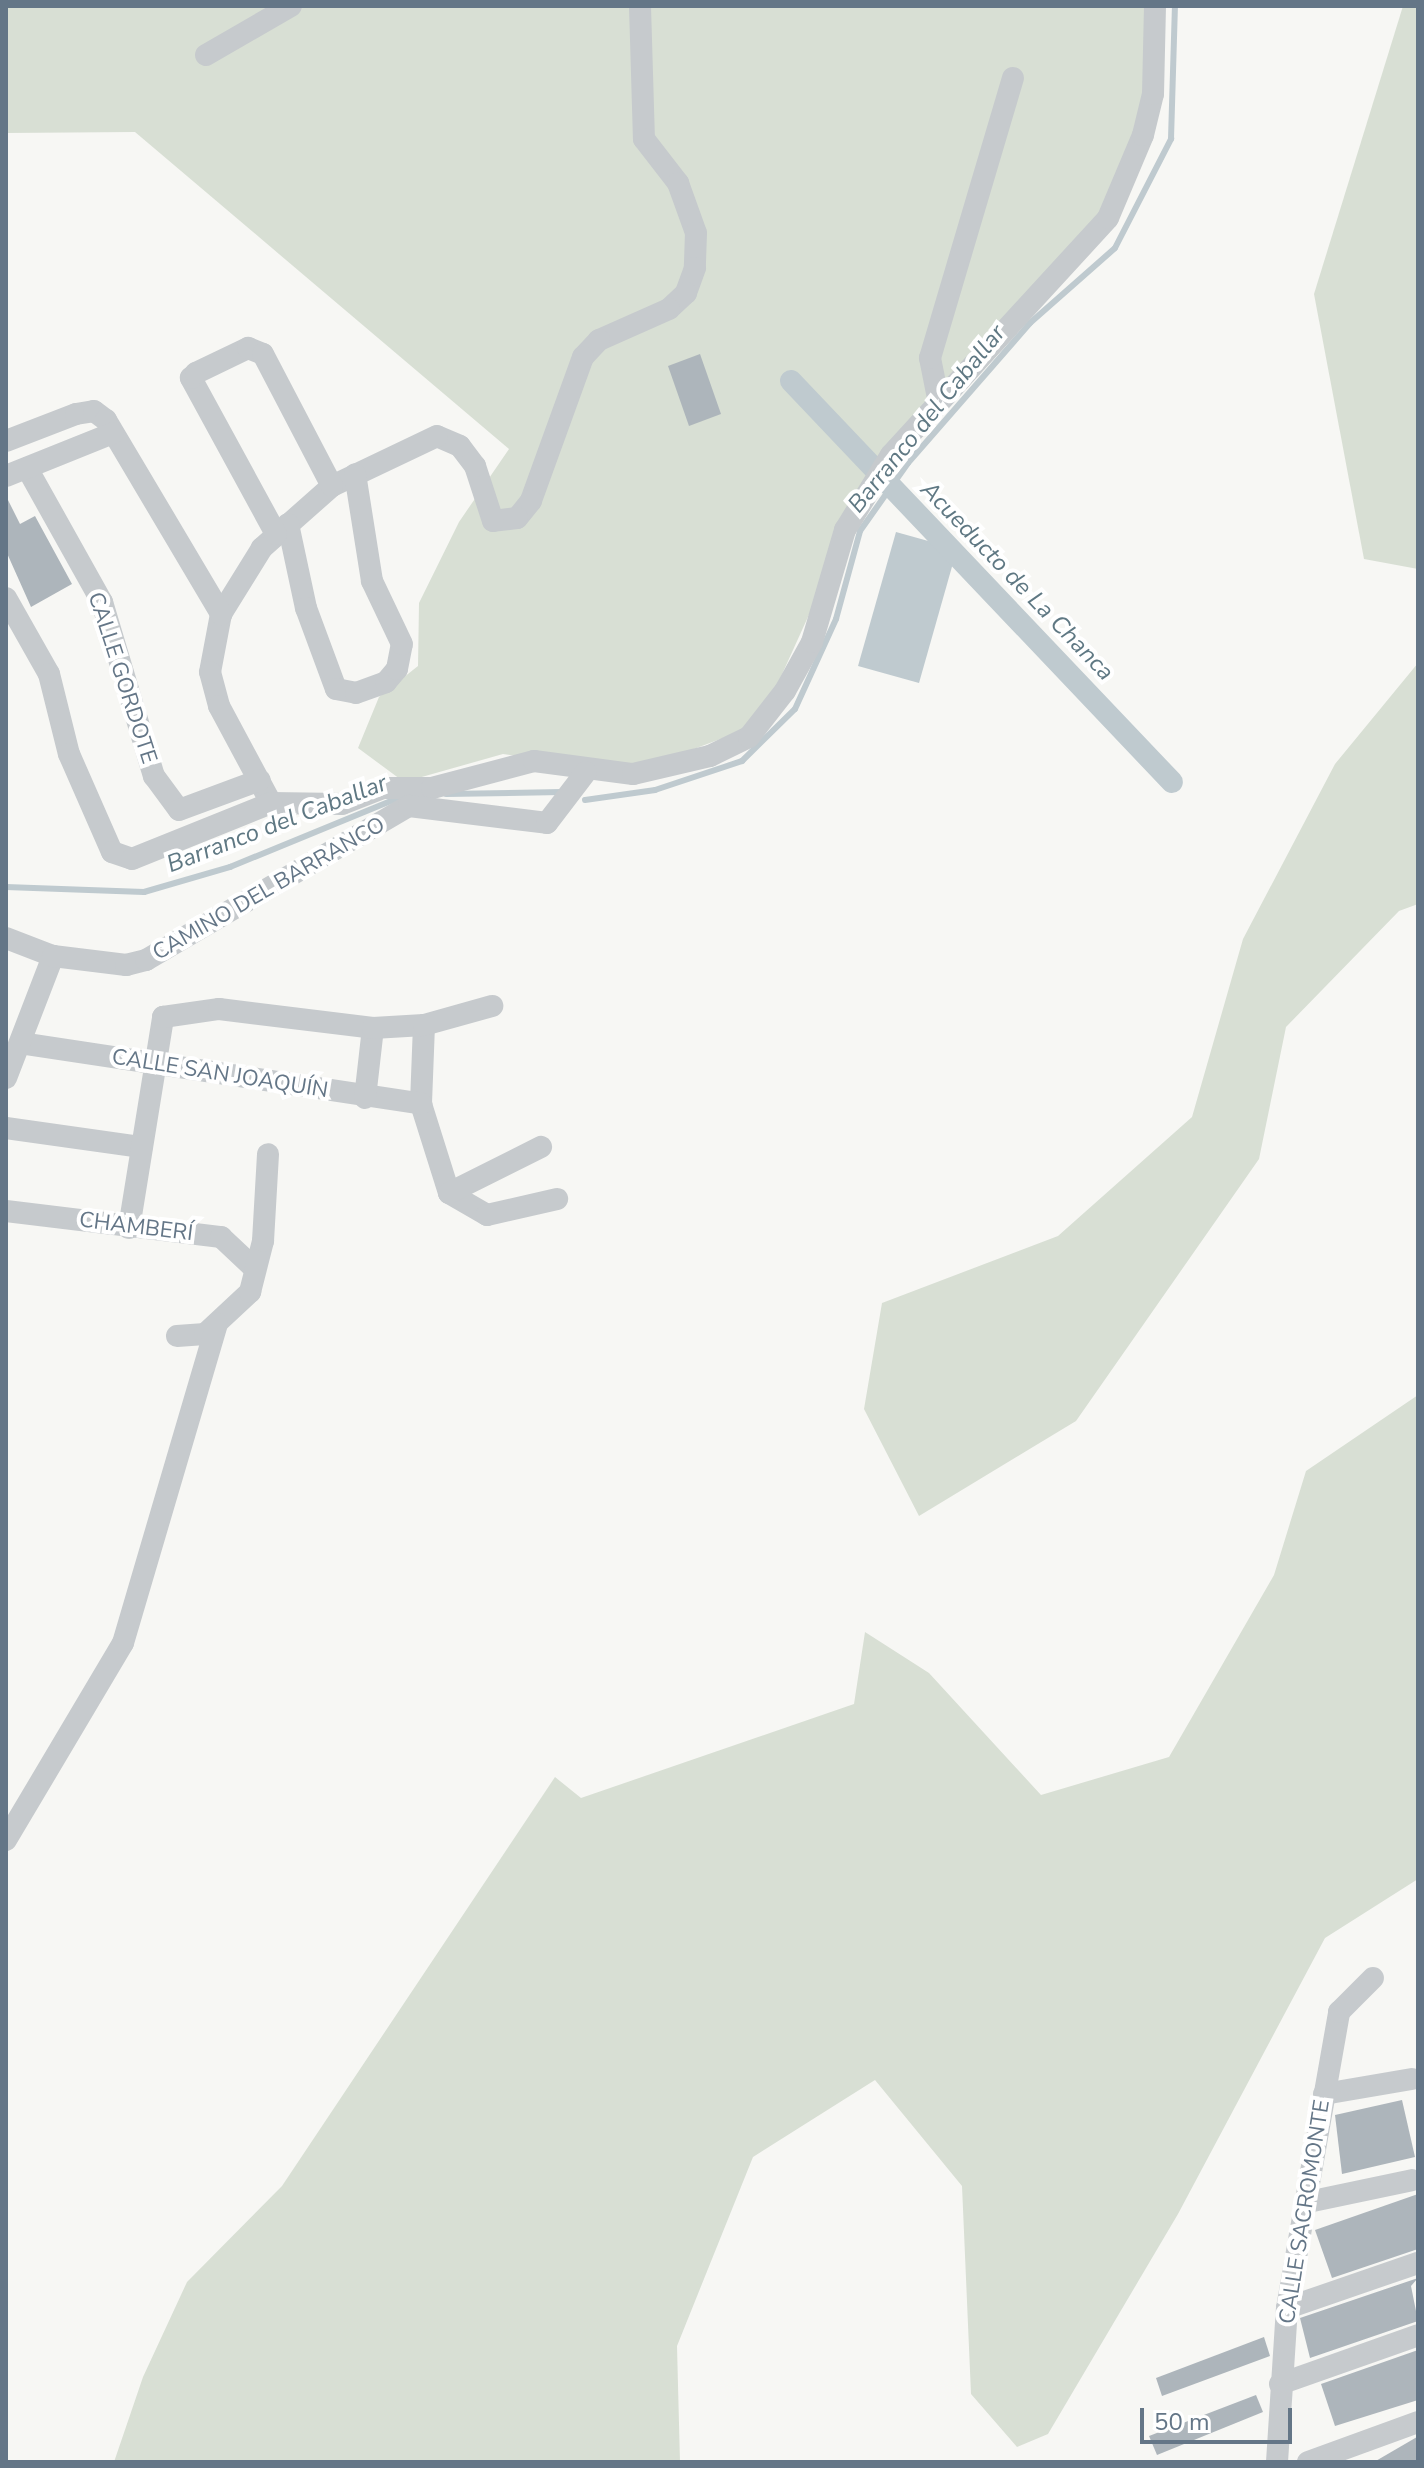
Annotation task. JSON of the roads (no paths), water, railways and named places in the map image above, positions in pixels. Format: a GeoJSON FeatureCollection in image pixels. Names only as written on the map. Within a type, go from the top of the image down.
{"type":"FeatureCollection","features":[{"type":"Feature","properties":{"kind":"street"},"geometry":{"type":"LineString","coordinates":[[206,55],[291,6]]}},
{"type":"Feature","properties":{"kind":"street"},"geometry":{"type":"LineString","coordinates":[[271,803],[219,706],[210,672],[221,614],[282,529],[332,486],[437,436],[460,446],[475,466],[493,521],[517,518],[531,501],[583,357],[599,340],[669,309],[686,293],[695,268],[696,233],[678,183],[644,139],[640,6]]}},
{"type":"Feature","properties":{"kind":"street"},"geometry":{"type":"LineString","coordinates":[[6,598],[49,674],[95,823],[112,852],[132,859],[271,803],[342,804],[383,788],[432,788],[534,761],[584,779],[633,774],[710,756],[749,737],[785,691],[812,642],[845,530],[891,455],[938,398],[1024,316],[1108,218],[1143,135],[1153,94],[1155,6]]}},
{"type":"Feature","properties":{"kind":"street"},"geometry":{"type":"LineString","coordinates":[[938,398],[930,358],[1013,78]]}},
{"type":"Feature","properties":{"kind":"street"},"geometry":{"type":"LineString","coordinates":[[332,486],[263,354],[248,348],[191,378],[282,529],[306,608],[336,689],[356,693],[386,682],[397,669],[402,644],[372,581],[355,474]]}},
{"type":"Feature","properties":{"kind":"street"},"geometry":{"type":"LineString","coordinates":[[6,441],[94,411],[113,433],[221,614]]}},
{"type":"Feature","properties":{"kind":"street"},"geometry":{"type":"LineString","coordinates":[[17,472],[113,433]]}},
{"type":"Feature","properties":{"kind":"street","name":"CALLE GORDOTE"},"geometry":{"type":"LineString","coordinates":[[17,472],[102,602],[154,776],[179,810],[196,808],[260,780]]}},
{"type":"Feature","properties":{"kind":"street","name":"CAMINO DEL BARRANCO"},"geometry":{"type":"LineString","coordinates":[[6,938],[53,956],[126,965],[146,960],[409,806],[515,823],[547,823],[563,809],[584,779]]}},
{"type":"Feature","properties":{"kind":"street"},"geometry":{"type":"LineString","coordinates":[[6,1078],[53,956]]}},
{"type":"Feature","properties":{"kind":"street"},"geometry":{"type":"LineString","coordinates":[[129,1228],[163,1017],[219,1009],[373,1028],[424,1025],[492,1006]]}},
{"type":"Feature","properties":{"kind":"street"},"geometry":{"type":"LineString","coordinates":[[424,1025],[421,1104],[449,1193],[487,1215],[557,1199]]}},
{"type":"Feature","properties":{"kind":"street"},"geometry":{"type":"LineString","coordinates":[[365,1098],[373,1028]]}},
{"type":"Feature","properties":{"kind":"street","name":"CALLE SAN JOAQUÍN"},"geometry":{"type":"LineString","coordinates":[[20,1043],[365,1098],[421,1104]]}},
{"type":"Feature","properties":{"kind":"street"},"geometry":{"type":"LineString","coordinates":[[6,1128],[142,1147]]}},
{"type":"Feature","properties":{"kind":"street"},"geometry":{"type":"LineString","coordinates":[[449,1193],[541,1147]]}},
{"type":"Feature","properties":{"kind":"street"},"geometry":{"type":"LineString","coordinates":[[177,1336],[205,1334],[250,1292],[253,1267],[263,1241],[268,1154]]}},
{"type":"Feature","properties":{"kind":"street","name":"CHAMBERÍ"},"geometry":{"type":"LineString","coordinates":[[6,1211],[221,1237],[253,1267]]}},
{"type":"Feature","properties":{"kind":"street"},"geometry":{"type":"LineString","coordinates":[[6,1840],[123,1643],[217,1324]]}},
{"type":"Feature","properties":{"kind":"street","name":"CALLE SACROMONTE"},"geometry":{"type":"LineString","coordinates":[[1277,2462],[1287,2308],[1339,2012],[1373,1978]]}},
{"type":"Feature","properties":{"kind":"street"},"geometry":{"type":"LineString","coordinates":[[1324,2094],[1412,2079]]}},
{"type":"Feature","properties":{"kind":"street"},"geometry":{"type":"LineString","coordinates":[[1308,2202],[1412,2180]]}},
{"type":"Feature","properties":{"kind":"street"},"geometry":{"type":"LineString","coordinates":[[1287,2308],[1418,2263]]}},
{"type":"Feature","properties":{"kind":"street"},"geometry":{"type":"LineString","coordinates":[[1280,2384],[1418,2335]]}},
{"type":"Feature","properties":{"kind":"street"},"geometry":{"type":"LineString","coordinates":[[1310,2462],[1418,2422]]}},
{"type":"Feature","properties":{"kind":"waterway","name":"Barranco del Caballar"},"geometry":{"type":"LineString","coordinates":[[585,800],[655,790],[742,761],[795,709],[836,619],[860,531],[908,463],[1030,323],[1115,248],[1171,139],[1175,6]]}},
{"type":"Feature","properties":{"kind":"waterway","name":"Acueducto de La Chanca"},"geometry":{"type":"LineString","coordinates":[[791,381],[1172,782]]}},
{"type":"Feature","properties":{"kind":"waterway","name":"Barranco del Caballar"},"geometry":{"type":"LineString","coordinates":[[446,794],[562,792]]}},
{"type":"Feature","properties":{"kind":"waterway","name":"Barranco del Caballar"},"geometry":{"type":"LineString","coordinates":[[6,887],[144,892],[230,867],[403,796]]}}]}
